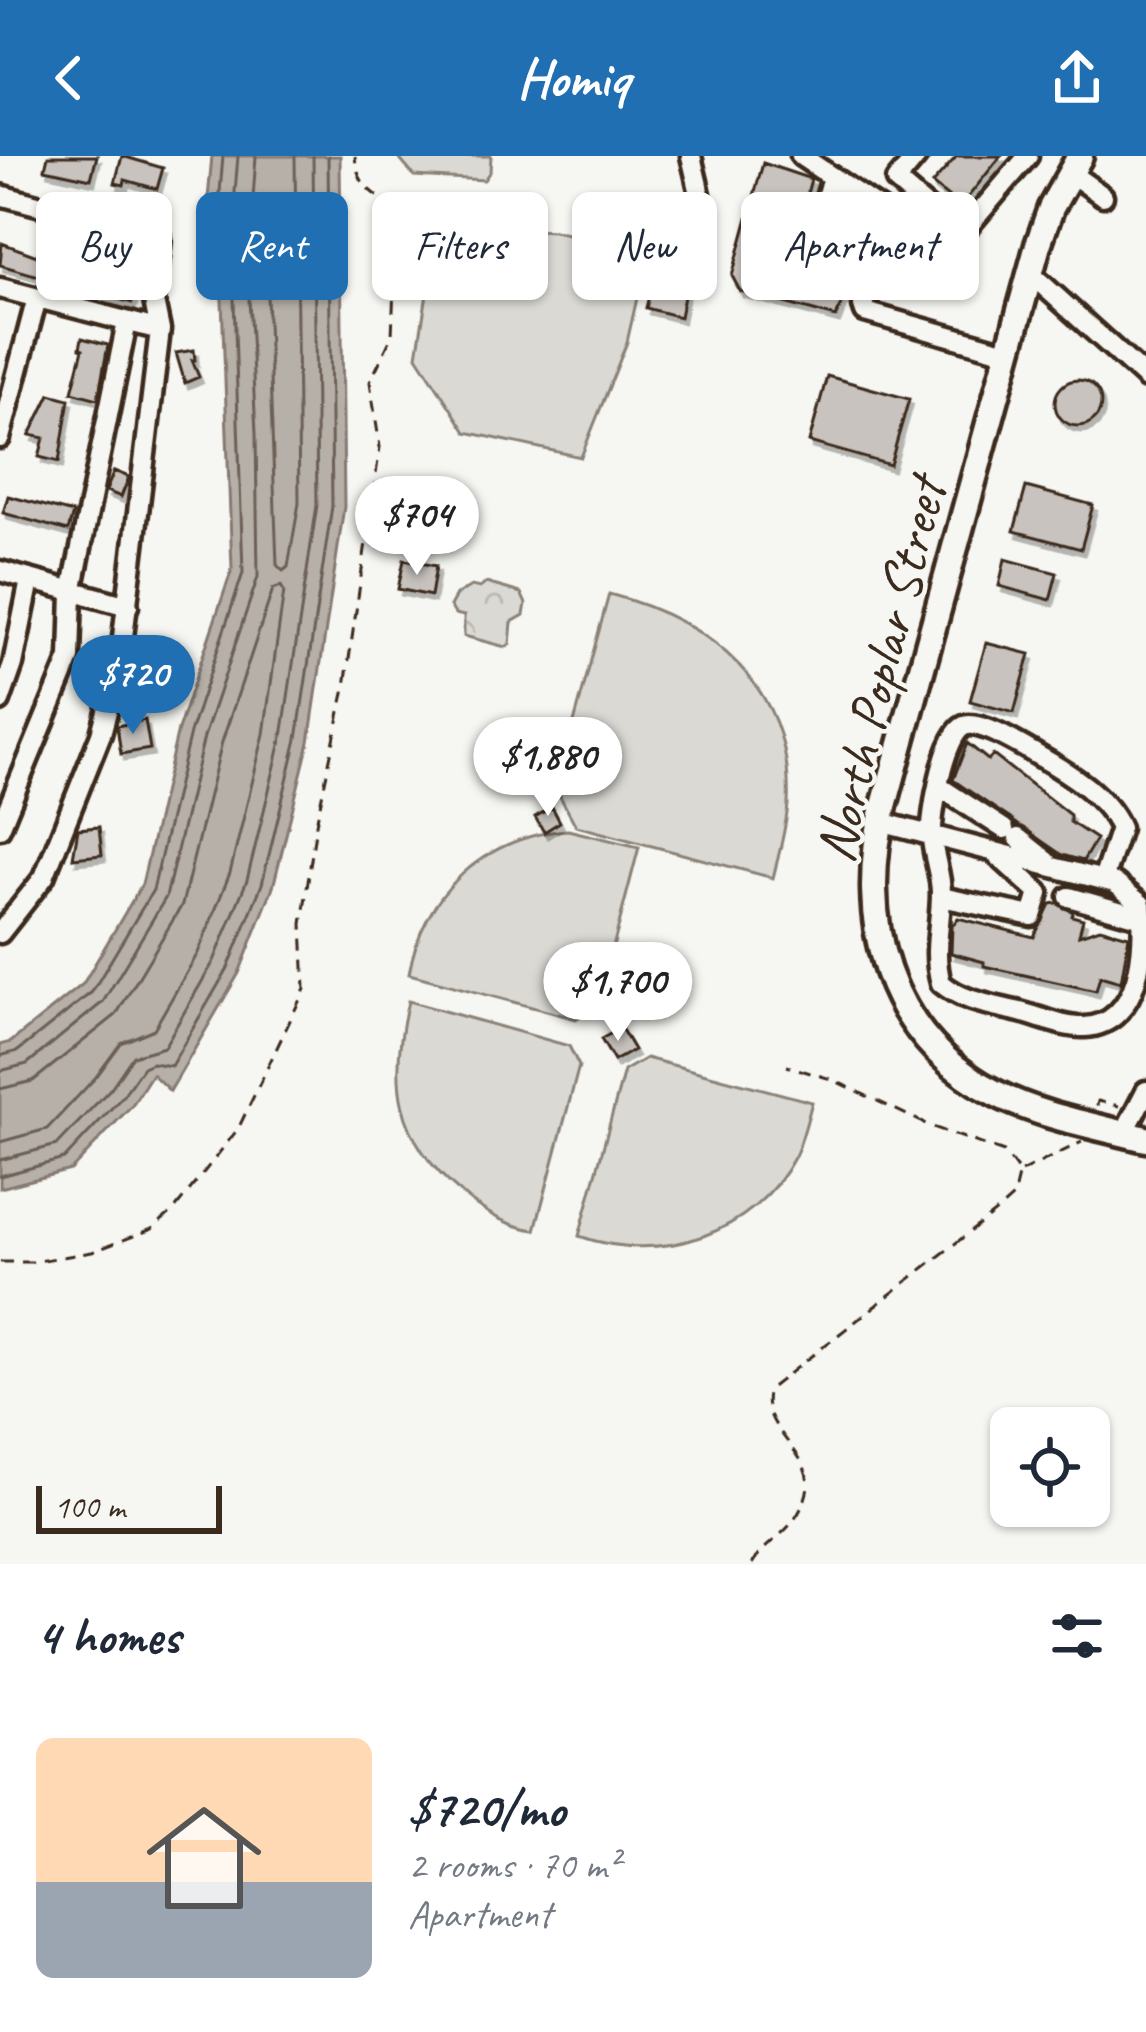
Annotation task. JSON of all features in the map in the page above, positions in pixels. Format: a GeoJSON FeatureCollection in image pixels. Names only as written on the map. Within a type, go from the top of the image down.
{"type":"FeatureCollection","features":[{"type":"Feature","properties":{"kind":"main road","name":"North Poplar Street"},"geometry":{"type":"LineString","coordinates":[[1075,164],[1051,208],[1010,352],[880,822],[871,889],[879,949],[913,1021],[949,1061],[995,1093],[1022,1105],[1094,1113],[1135,1136]]}},
{"type":"Feature","properties":{"kind":"street"},"geometry":{"type":"LineString","coordinates":[[691,156],[700,192]]}},
{"type":"Feature","properties":{"kind":"street"},"geometry":{"type":"LineString","coordinates":[[801,156],[854,192]]}},
{"type":"Feature","properties":{"kind":"street"},"geometry":{"type":"LineString","coordinates":[[917,156],[896,182],[960,236],[1028,156]]}},
{"type":"Feature","properties":{"kind":"street"},"geometry":{"type":"LineString","coordinates":[[1075,164],[1103,196]]}},
{"type":"Feature","properties":{"kind":"street"},"geometry":{"type":"LineString","coordinates":[[828,192],[832,177]]}},
{"type":"Feature","properties":{"kind":"street"},"geometry":{"type":"LineString","coordinates":[[0,195],[161,238],[154,301],[160,330],[120,662],[100,734],[44,877],[0,933]]}},
{"type":"Feature","properties":{"kind":"street"},"geometry":{"type":"LineString","coordinates":[[1032,275],[1146,378]]}},
{"type":"Feature","properties":{"kind":"street"},"geometry":{"type":"LineString","coordinates":[[0,288],[36,297]]}},
{"type":"Feature","properties":{"kind":"street"},"geometry":{"type":"LineString","coordinates":[[0,438],[37,300]]}},
{"type":"Feature","properties":{"kind":"street"},"geometry":{"type":"LineString","coordinates":[[45,300],[160,330]]}},
{"type":"Feature","properties":{"kind":"street"},"geometry":{"type":"LineString","coordinates":[[865,300],[866,312],[1010,352]]}},
{"type":"Feature","properties":{"kind":"street"},"geometry":{"type":"LineString","coordinates":[[0,828],[70,658],[72,592],[127,322]]}},
{"type":"Feature","properties":{"kind":"street"},"geometry":{"type":"LineString","coordinates":[[0,571],[128,606]]}},
{"type":"Feature","properties":{"kind":"street"},"geometry":{"type":"LineString","coordinates":[[0,701],[13,664],[30,580]]}},
{"type":"Feature","properties":{"kind":"street"},"geometry":{"type":"LineString","coordinates":[[880,822],[931,835],[992,851],[1055,868],[1103,880],[1115,883],[1141,904],[1139,963],[1129,1000],[1117,1013],[1086,1028],[964,998],[941,983],[934,958],[941,897],[931,835],[938,786],[954,735],[962,726],[971,724],[1010,739],[1057,766],[1112,809],[1120,828],[1103,880]]}},
{"type":"Feature","properties":{"kind":"street"},"geometry":{"type":"LineString","coordinates":[[938,786],[1055,868]]}},
{"type":"Feature","properties":{"kind":"street"},"geometry":{"type":"LineString","coordinates":[[992,851],[1039,893],[1143,918]]}},
{"type":"Feature","properties":{"kind":"street"},"geometry":{"type":"LineString","coordinates":[[941,897],[1032,916],[1039,893]]}},
{"type":"Feature","properties":{"kind":"street"},"geometry":{"type":"LineString","coordinates":[[1135,1136],[1146,1091]]}},
{"type":"Feature","properties":{"kind":"path"},"geometry":{"type":"LineString","coordinates":[[0,1262],[92,1252],[152,1229],[174,1210],[238,1129],[304,989],[302,924],[313,844],[344,694],[380,446],[370,382],[392,336],[397,210],[357,176],[356,156]]}},
{"type":"Feature","properties":{"kind":"path"},"geometry":{"type":"LineString","coordinates":[[787,1066],[831,1079],[930,1126],[1004,1153],[1019,1172]]}},
{"type":"Feature","properties":{"kind":"path"},"geometry":{"type":"LineString","coordinates":[[1019,1172],[1077,1148],[1094,1113]]}},
{"type":"Feature","properties":{"kind":"path"},"geometry":{"type":"LineString","coordinates":[[752,1564],[794,1522],[808,1485],[802,1459],[769,1413],[769,1389],[1002,1207],[1012,1198],[1019,1172]]}},
{"type":"Feature","properties":{"kind":"green space"},"geometry":{"type":"Polygon","coordinates":[[[397,156],[491,156],[490,171],[484,180],[414,176],[397,156]]]}},
{"type":"Feature","properties":{"kind":"green space"},"geometry":{"type":"Polygon","coordinates":[[[548,231],[572,235],[572,300],[637,300],[627,342],[581,457],[466,432],[417,356],[426,300],[548,300],[548,231]]]}},
{"type":"Feature","properties":{"kind":"green space"},"geometry":{"type":"Polygon","coordinates":[[[486,583],[521,593],[526,604],[524,615],[512,622],[506,647],[464,636],[464,616],[455,614],[450,606],[456,595],[486,583]]]}},
{"type":"Feature","properties":{"kind":"green space"},"geometry":{"type":"Polygon","coordinates":[[[609,594],[647,606],[712,642],[761,694],[777,726],[786,763],[787,813],[773,878],[576,826],[556,789],[609,594]]]}},
{"type":"Feature","properties":{"kind":"green space"},"geometry":{"type":"Polygon","coordinates":[[[568,830],[639,847],[598,1005],[576,1019],[409,974],[428,918],[463,874],[511,844],[568,830]]]}},
{"type":"Feature","properties":{"kind":"green space"},"geometry":{"type":"Polygon","coordinates":[[[408,1001],[569,1046],[579,1066],[535,1230],[505,1222],[478,1206],[422,1151],[410,1129],[399,1082],[408,1001]]]}},
{"type":"Feature","properties":{"kind":"green space"},"geometry":{"type":"Polygon","coordinates":[[[646,1058],[812,1102],[800,1143],[777,1183],[755,1206],[702,1236],[641,1247],[579,1236],[624,1071],[646,1058]]]}},
{"type":"Feature","properties":{"kind":"water"},"geometry":{"type":"Polygon","coordinates":[[[212,156],[340,156],[340,192],[209,192],[212,156]]]}},
{"type":"Feature","properties":{"kind":"water"},"geometry":{"type":"Polygon","coordinates":[[[222,300],[342,300],[344,507],[309,742],[273,887],[239,973],[170,1091],[152,1074],[132,1105],[71,1170],[0,1188],[0,1045],[11,1042],[83,984],[142,884],[178,730],[232,569],[222,300]]]}},
{"type":"Feature","properties":{"kind":"building"},"geometry":{"type":"Polygon","coordinates":[[[48,156],[97,156],[91,179],[45,169],[48,156]]]}},
{"type":"Feature","properties":{"kind":"building"},"geometry":{"type":"Polygon","coordinates":[[[122,156],[163,168],[157,189],[125,180],[124,185],[115,183],[122,156]]]}},
{"type":"Feature","properties":{"kind":"building"},"geometry":{"type":"Polygon","coordinates":[[[957,156],[1001,156],[972,192],[942,192],[932,184],[957,156]]]}},
{"type":"Feature","properties":{"kind":"building"},"geometry":{"type":"Polygon","coordinates":[[[763,163],[811,179],[808,192],[755,192],[763,163]]]}},
{"type":"Feature","properties":{"kind":"building"},"geometry":{"type":"Polygon","coordinates":[[[2,243],[36,256],[36,275],[0,265],[2,243]]]}},
{"type":"Feature","properties":{"kind":"building"},"geometry":{"type":"Polygon","coordinates":[[[741,243],[741,291],[732,276],[741,243]]]}},
{"type":"Feature","properties":{"kind":"building"},"geometry":{"type":"Polygon","coordinates":[[[648,300],[683,300],[680,317],[646,308],[648,300]]]}},
{"type":"Feature","properties":{"kind":"building"},"geometry":{"type":"Polygon","coordinates":[[[773,300],[843,300],[836,317],[773,300]]]}},
{"type":"Feature","properties":{"kind":"building"},"geometry":{"type":"Polygon","coordinates":[[[82,338],[108,345],[98,399],[72,392],[82,338]]]}},
{"type":"Feature","properties":{"kind":"building"},"geometry":{"type":"Polygon","coordinates":[[[194,350],[192,360],[199,377],[185,383],[176,353],[194,350]]]}},
{"type":"Feature","properties":{"kind":"building"},"geometry":{"type":"Polygon","coordinates":[[[827,376],[909,399],[890,465],[809,442],[827,376]]]}},
{"type":"Feature","properties":{"kind":"building"},"geometry":{"type":"Polygon","coordinates":[[[1078,380],[1094,387],[1101,403],[1094,419],[1078,426],[1062,419],[1055,403],[1062,387],[1078,380]]]}},
{"type":"Feature","properties":{"kind":"building"},"geometry":{"type":"Polygon","coordinates":[[[50,394],[69,399],[59,462],[39,457],[44,438],[30,435],[50,394]]]}},
{"type":"Feature","properties":{"kind":"building"},"geometry":{"type":"Polygon","coordinates":[[[114,471],[129,477],[121,497],[106,491],[114,471]]]}},
{"type":"Feature","properties":{"kind":"building"},"geometry":{"type":"Polygon","coordinates":[[[1026,487],[1093,505],[1081,549],[1014,531],[1026,487]]]}},
{"type":"Feature","properties":{"kind":"building"},"geometry":{"type":"Polygon","coordinates":[[[8,496],[73,513],[68,531],[3,513],[8,496]]]}},
{"type":"Feature","properties":{"kind":"building"},"geometry":{"type":"Polygon","coordinates":[[[1005,559],[1057,573],[1050,600],[999,586],[1005,559]]]}},
{"type":"Feature","properties":{"kind":"building"},"geometry":{"type":"Polygon","coordinates":[[[404,560],[436,566],[431,596],[398,589],[404,560]]]}},
{"type":"Feature","properties":{"kind":"building"},"geometry":{"type":"Polygon","coordinates":[[[986,643],[1030,654],[1014,713],[970,701],[986,643]]]}},
{"type":"Feature","properties":{"kind":"building"},"geometry":{"type":"Polygon","coordinates":[[[145,720],[150,749],[121,754],[117,726],[145,720]]]}},
{"type":"Feature","properties":{"kind":"building"},"geometry":{"type":"Polygon","coordinates":[[[967,743],[988,760],[993,755],[1096,839],[1083,861],[1062,855],[953,780],[967,743]]]}},
{"type":"Feature","properties":{"kind":"building"},"geometry":{"type":"Polygon","coordinates":[[[552,807],[560,822],[544,832],[535,817],[552,807]]]}},
{"type":"Feature","properties":{"kind":"building"},"geometry":{"type":"Polygon","coordinates":[[[99,827],[102,855],[73,858],[78,829],[99,827]]]}},
{"type":"Feature","properties":{"kind":"building"},"geometry":{"type":"Polygon","coordinates":[[[1057,903],[1083,919],[1079,935],[1100,928],[1129,936],[1121,982],[1100,976],[1096,991],[984,966],[984,962],[951,953],[952,926],[958,918],[1034,937],[1050,904],[1057,903]]]}},
{"type":"Feature","properties":{"kind":"building"},"geometry":{"type":"Polygon","coordinates":[[[621,1028],[634,1050],[614,1061],[601,1039],[621,1028]]]}}]}
